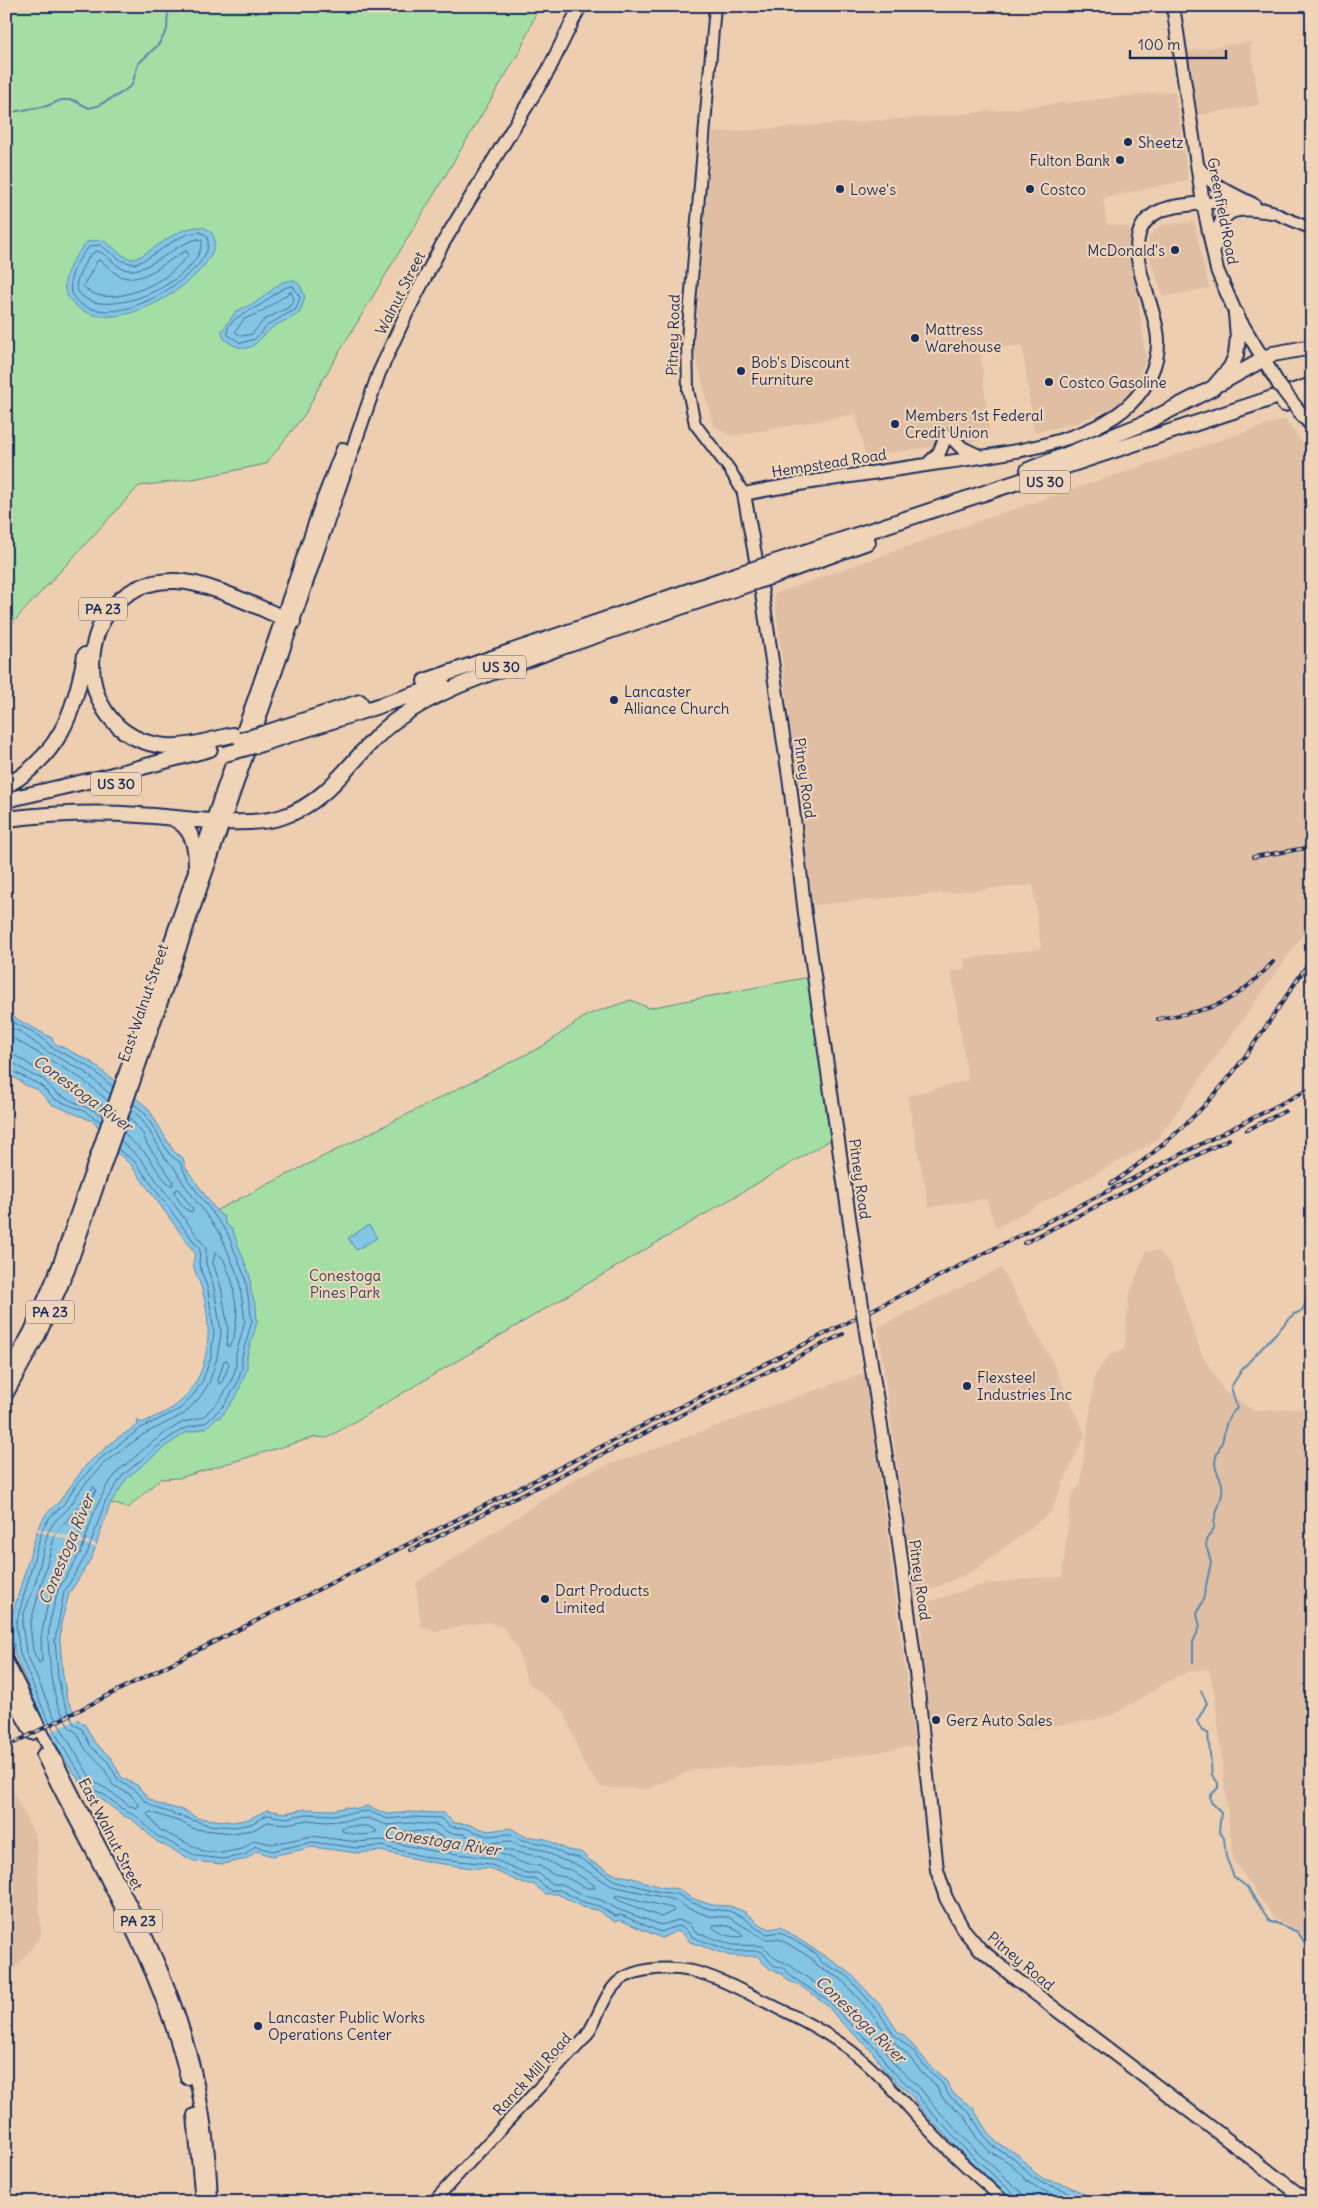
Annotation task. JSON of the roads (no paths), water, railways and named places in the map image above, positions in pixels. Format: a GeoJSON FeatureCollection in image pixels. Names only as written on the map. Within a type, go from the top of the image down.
{"type":"FeatureCollection","features":[{"type":"Feature","properties":{"kind":"highway"},"geometry":{"type":"LineString","coordinates":[[1213,388],[1231,367],[1236,355],[1238,337],[1236,314]]}},
{"type":"Feature","properties":{"kind":"highway"},"geometry":{"type":"LineString","coordinates":[[838,541],[1073,454],[1143,424],[1278,352],[1312,347]]}},
{"type":"Feature","properties":{"kind":"highway","name":"US 30"},"geometry":{"type":"LineString","coordinates":[[777,568],[838,541],[1312,385]]}},
{"type":"Feature","properties":{"kind":"highway","name":"US 30"},"geometry":{"type":"LineString","coordinates":[[264,734],[310,717],[500,656],[777,568],[854,546],[1242,416],[1312,396]]}},
{"type":"Feature","properties":{"kind":"highway","name":"PA 23"},"geometry":{"type":"LineString","coordinates":[[6,786],[30,770],[59,737],[76,699],[92,626],[106,606],[124,590],[151,577],[183,575],[209,582],[289,617]]}},
{"type":"Feature","properties":{"kind":"highway"},"geometry":{"type":"LineString","coordinates":[[229,744],[167,746],[143,741],[127,732],[108,713],[94,685],[91,656],[98,629],[110,610],[127,595],[148,585],[171,581],[200,585],[289,617]]}},
{"type":"Feature","properties":{"kind":"highway","name":"US 30"},"geometry":{"type":"LineString","coordinates":[[6,800],[105,777],[229,744],[556,649],[736,581]]}},
{"type":"Feature","properties":{"kind":"highway"},"geometry":{"type":"LineString","coordinates":[[6,819],[88,814],[219,820],[268,820],[300,809],[323,794],[373,738],[412,709],[448,691],[556,649]]}},
{"type":"Feature","properties":{"kind":"highway","name":"US 30"},"geometry":{"type":"LineString","coordinates":[[6,809],[125,782],[229,744]]}},
{"type":"Feature","properties":{"kind":"highway","name":"PA 23"},"geometry":{"type":"LineString","coordinates":[[169,817],[183,824],[192,835],[196,867]]}},
{"type":"Feature","properties":{"kind":"main road","name":"Walnut Street"},"geometry":{"type":"LineString","coordinates":[[289,617],[333,473],[378,358],[406,299],[435,245],[536,78],[574,6]]}},
{"type":"Feature","properties":{"kind":"main road","name":"Walnut Street"},"geometry":{"type":"LineString","coordinates":[[289,617],[379,373],[407,312],[443,243],[548,70],[580,6]]}},
{"type":"Feature","properties":{"kind":"main road","name":"Greenfield Road"},"geometry":{"type":"LineString","coordinates":[[1173,6],[1203,203],[1217,270],[1236,314],[1262,360],[1279,385],[1312,426]]}},
{"type":"Feature","properties":{"kind":"main road"},"geometry":{"type":"LineString","coordinates":[[1197,165],[1208,180],[1254,205]]}},
{"type":"Feature","properties":{"kind":"main road","name":"Hempstead Road"},"geometry":{"type":"LineString","coordinates":[[744,494],[1026,449],[1084,432],[1113,418],[1131,403],[1151,373],[1158,349],[1155,318],[1137,259],[1136,243],[1139,233],[1148,220],[1160,211],[1203,203]]}},
{"type":"Feature","properties":{"kind":"main road"},"geometry":{"type":"LineString","coordinates":[[1213,255],[1218,226],[1231,212],[1240,208],[1272,212]]}},
{"type":"Feature","properties":{"kind":"main road"},"geometry":{"type":"LineString","coordinates":[[927,465],[950,438],[962,448],[982,457]]}},
{"type":"Feature","properties":{"kind":"main road","name":"Pitney Road"},"geometry":{"type":"LineString","coordinates":[[744,494],[762,593],[862,1306],[894,1511],[916,1672],[938,1870],[954,1914],[980,1949],[1016,1980],[1309,2202]]}},
{"type":"Feature","properties":{"kind":"main road","name":"East Walnut Street"},"geometry":{"type":"LineString","coordinates":[[6,1395],[50,1311],[289,617]]}},
{"type":"Feature","properties":{"kind":"main road","name":"East Walnut Street"},"geometry":{"type":"LineString","coordinates":[[160,988],[196,867],[219,820]]}},
{"type":"Feature","properties":{"kind":"main road","name":"East Walnut Street"},"geometry":{"type":"LineString","coordinates":[[6,1376],[42,1307],[80,1221]]}},
{"type":"Feature","properties":{"kind":"main road","name":"East Walnut Street"},"geometry":{"type":"LineString","coordinates":[[6,1660],[36,1724],[151,1949],[173,2000],[199,2092],[207,2139],[211,2202]]}},
{"type":"Feature","properties":{"kind":"main road","name":"East Walnut Street"},"geometry":{"type":"LineString","coordinates":[[6,1687],[126,1918],[165,2003],[191,2094],[198,2140],[202,2202]]}},
{"type":"Feature","properties":{"kind":"street","name":"Pitney Road"},"geometry":{"type":"LineString","coordinates":[[715,6],[686,371],[690,406],[696,424],[730,470],[744,494]]}},
{"type":"Feature","properties":{"kind":"street"},"geometry":{"type":"LineString","coordinates":[[1203,203],[1239,202],[1254,205],[1312,228]]}},
{"type":"Feature","properties":{"kind":"street","name":"Ranck Mill Road"},"geometry":{"type":"LineString","coordinates":[[433,2202],[584,2039],[596,2023],[613,1986],[625,1976],[648,1970],[688,1970],[708,1975],[785,2012],[841,2044],[866,2063],[949,2150],[1005,2202]]}},
{"type":"Feature","properties":{"kind":"water"},"geometry":{"type":"Polygon","coordinates":[[[202,227],[214,238],[211,255],[196,274],[172,293],[144,308],[115,316],[89,313],[68,297],[65,291],[66,276],[69,268],[87,242],[102,240],[125,257],[134,259],[183,230],[202,227]]]}},
{"type":"Feature","properties":{"kind":"water"},"geometry":{"type":"Polygon","coordinates":[[[294,280],[300,285],[305,297],[300,312],[273,327],[257,343],[247,348],[233,345],[224,339],[222,331],[236,311],[255,303],[282,282],[294,280]]]}},
{"type":"Feature","properties":{"kind":"water","name":"Conestoga River"},"geometry":{"type":"Polygon","coordinates":[[[6,1013],[52,1038],[54,1043],[90,1061],[148,1108],[174,1152],[183,1158],[185,1167],[218,1213],[224,1217],[225,1223],[232,1229],[250,1276],[251,1292],[256,1307],[257,1322],[247,1356],[247,1368],[237,1395],[221,1417],[215,1419],[206,1428],[185,1433],[127,1478],[110,1504],[92,1557],[69,1594],[61,1624],[60,1640],[67,1699],[79,1721],[85,1725],[95,1743],[111,1758],[122,1778],[137,1785],[148,1798],[158,1804],[186,1811],[197,1818],[233,1822],[249,1819],[267,1810],[285,1813],[305,1809],[333,1810],[347,1807],[359,1809],[367,1806],[388,1814],[409,1812],[443,1813],[454,1823],[467,1824],[488,1831],[510,1828],[524,1836],[546,1839],[567,1850],[581,1852],[589,1860],[616,1875],[661,1887],[678,1889],[691,1898],[712,1905],[730,1906],[745,1912],[759,1924],[770,1929],[780,1927],[849,1972],[882,2007],[898,2032],[904,2035],[933,2069],[945,2079],[953,2093],[973,2108],[986,2130],[997,2143],[1017,2154],[1035,2173],[1044,2179],[1066,2185],[1101,2202],[1015,2202],[961,2152],[925,2114],[911,2095],[885,2071],[872,2051],[841,2022],[825,2003],[799,1985],[789,1981],[782,1974],[770,1969],[758,1956],[731,1956],[690,1942],[682,1933],[676,1931],[662,1938],[620,1920],[615,1922],[597,1910],[582,1907],[558,1894],[546,1894],[533,1884],[524,1884],[489,1868],[471,1868],[430,1862],[381,1851],[357,1853],[313,1847],[272,1856],[256,1851],[247,1859],[223,1864],[194,1861],[156,1841],[132,1819],[125,1817],[100,1798],[87,1792],[65,1760],[42,1718],[15,1655],[10,1622],[38,1528],[46,1514],[59,1502],[86,1465],[116,1439],[138,1425],[137,1420],[142,1423],[166,1412],[179,1403],[189,1392],[203,1366],[208,1338],[208,1323],[203,1293],[193,1264],[195,1253],[131,1165],[119,1154],[115,1154],[95,1122],[51,1104],[37,1089],[27,1086],[6,1072],[6,1013]]]}},
{"type":"Feature","properties":{"kind":"water"},"geometry":{"type":"Polygon","coordinates":[[[369,1225],[377,1238],[356,1250],[348,1238],[369,1225]]]}},
{"type":"Feature","properties":{"kind":"waterway"},"geometry":{"type":"LineString","coordinates":[[6,113],[47,106],[61,100],[73,100],[89,108],[120,94],[132,85],[138,64],[158,45],[167,30],[168,10],[171,6]]}},
{"type":"Feature","properties":{"kind":"waterway"},"geometry":{"type":"LineString","coordinates":[[1193,1662],[1193,1642],[1200,1627],[1197,1614],[1203,1600],[1211,1562],[1206,1545],[1208,1537],[1214,1528],[1222,1494],[1222,1484],[1215,1464],[1216,1458],[1227,1420],[1237,1408],[1231,1387],[1243,1368],[1294,1314],[1302,1311],[1312,1289]]}},
{"type":"Feature","properties":{"kind":"waterway"},"geometry":{"type":"LineString","coordinates":[[6,1643],[14,1645]]}},
{"type":"Feature","properties":{"kind":"waterway"},"geometry":{"type":"LineString","coordinates":[[1201,1691],[1207,1703],[1197,1721],[1202,1731],[1208,1733],[1212,1775],[1218,1783],[1218,1788],[1210,1796],[1211,1802],[1221,1812],[1219,1831],[1224,1838],[1226,1857],[1234,1877],[1247,1887],[1269,1920],[1298,1932],[1312,1954]]}},
{"type":"Feature","properties":{"kind":"railway"},"geometry":{"type":"LineString","coordinates":[[1253,857],[1312,847]]}},
{"type":"Feature","properties":{"kind":"railway"},"geometry":{"type":"LineString","coordinates":[[1111,1184],[1173,1136],[1214,1095],[1249,1051],[1312,958]]}},
{"type":"Feature","properties":{"kind":"railway"},"geometry":{"type":"LineString","coordinates":[[1158,1019],[1194,1012],[1222,1003],[1246,988],[1273,962]]}},
{"type":"Feature","properties":{"kind":"railway"},"geometry":{"type":"LineString","coordinates":[[6,1747],[1312,1088]]}},
{"type":"Feature","properties":{"kind":"railway"},"geometry":{"type":"LineString","coordinates":[[1247,1130],[1285,1111]]}},
{"type":"Feature","properties":{"kind":"railway"},"geometry":{"type":"LineString","coordinates":[[1024,1243],[1229,1139]]}},
{"type":"Feature","properties":{"kind":"railway"},"geometry":{"type":"LineString","coordinates":[[411,1550],[843,1334]]}},
{"type":"Feature","properties":{"kind":"place","name":"Sheetz"},"geometry":{"type":"Point","coordinates":[1128,142]}},
{"type":"Feature","properties":{"kind":"place","name":"Fulton Bank"},"geometry":{"type":"Point","coordinates":[1120,160]}},
{"type":"Feature","properties":{"kind":"place","name":"Lowe's"},"geometry":{"type":"Point","coordinates":[840,189]}},
{"type":"Feature","properties":{"kind":"place","name":"Costco"},"geometry":{"type":"Point","coordinates":[1030,189]}},
{"type":"Feature","properties":{"kind":"place","name":"McDonald's"},"geometry":{"type":"Point","coordinates":[1175,250]}},
{"type":"Feature","properties":{"kind":"place","name":"Mattress Warehouse"},"geometry":{"type":"Point","coordinates":[915,338]}},
{"type":"Feature","properties":{"kind":"place","name":"Bob's Discount Furniture"},"geometry":{"type":"Point","coordinates":[741,371]}},
{"type":"Feature","properties":{"kind":"place","name":"Costco Gasoline"},"geometry":{"type":"Point","coordinates":[1049,382]}},
{"type":"Feature","properties":{"kind":"place","name":"Members 1st Federal Credit Union"},"geometry":{"type":"Point","coordinates":[895,424]}},
{"type":"Feature","properties":{"kind":"place","name":"Lancaster Alliance Church"},"geometry":{"type":"Point","coordinates":[614,700]}},
{"type":"Feature","properties":{"kind":"place","name":"Flexsteel Industries Inc"},"geometry":{"type":"Point","coordinates":[967,1386]}},
{"type":"Feature","properties":{"kind":"place","name":"Dart Products Limited"},"geometry":{"type":"Point","coordinates":[545,1599]}},
{"type":"Feature","properties":{"kind":"place","name":"Gerz Auto Sales"},"geometry":{"type":"Point","coordinates":[936,1720]}},
{"type":"Feature","properties":{"kind":"place","name":"Lancaster Public Works Operations Center"},"geometry":{"type":"Point","coordinates":[258,2026]}},
{"type":"Feature","properties":{"kind":"park label","name":"Conestoga Pines Park"},"geometry":{"type":"Point","coordinates":[345,1284]}}]}
